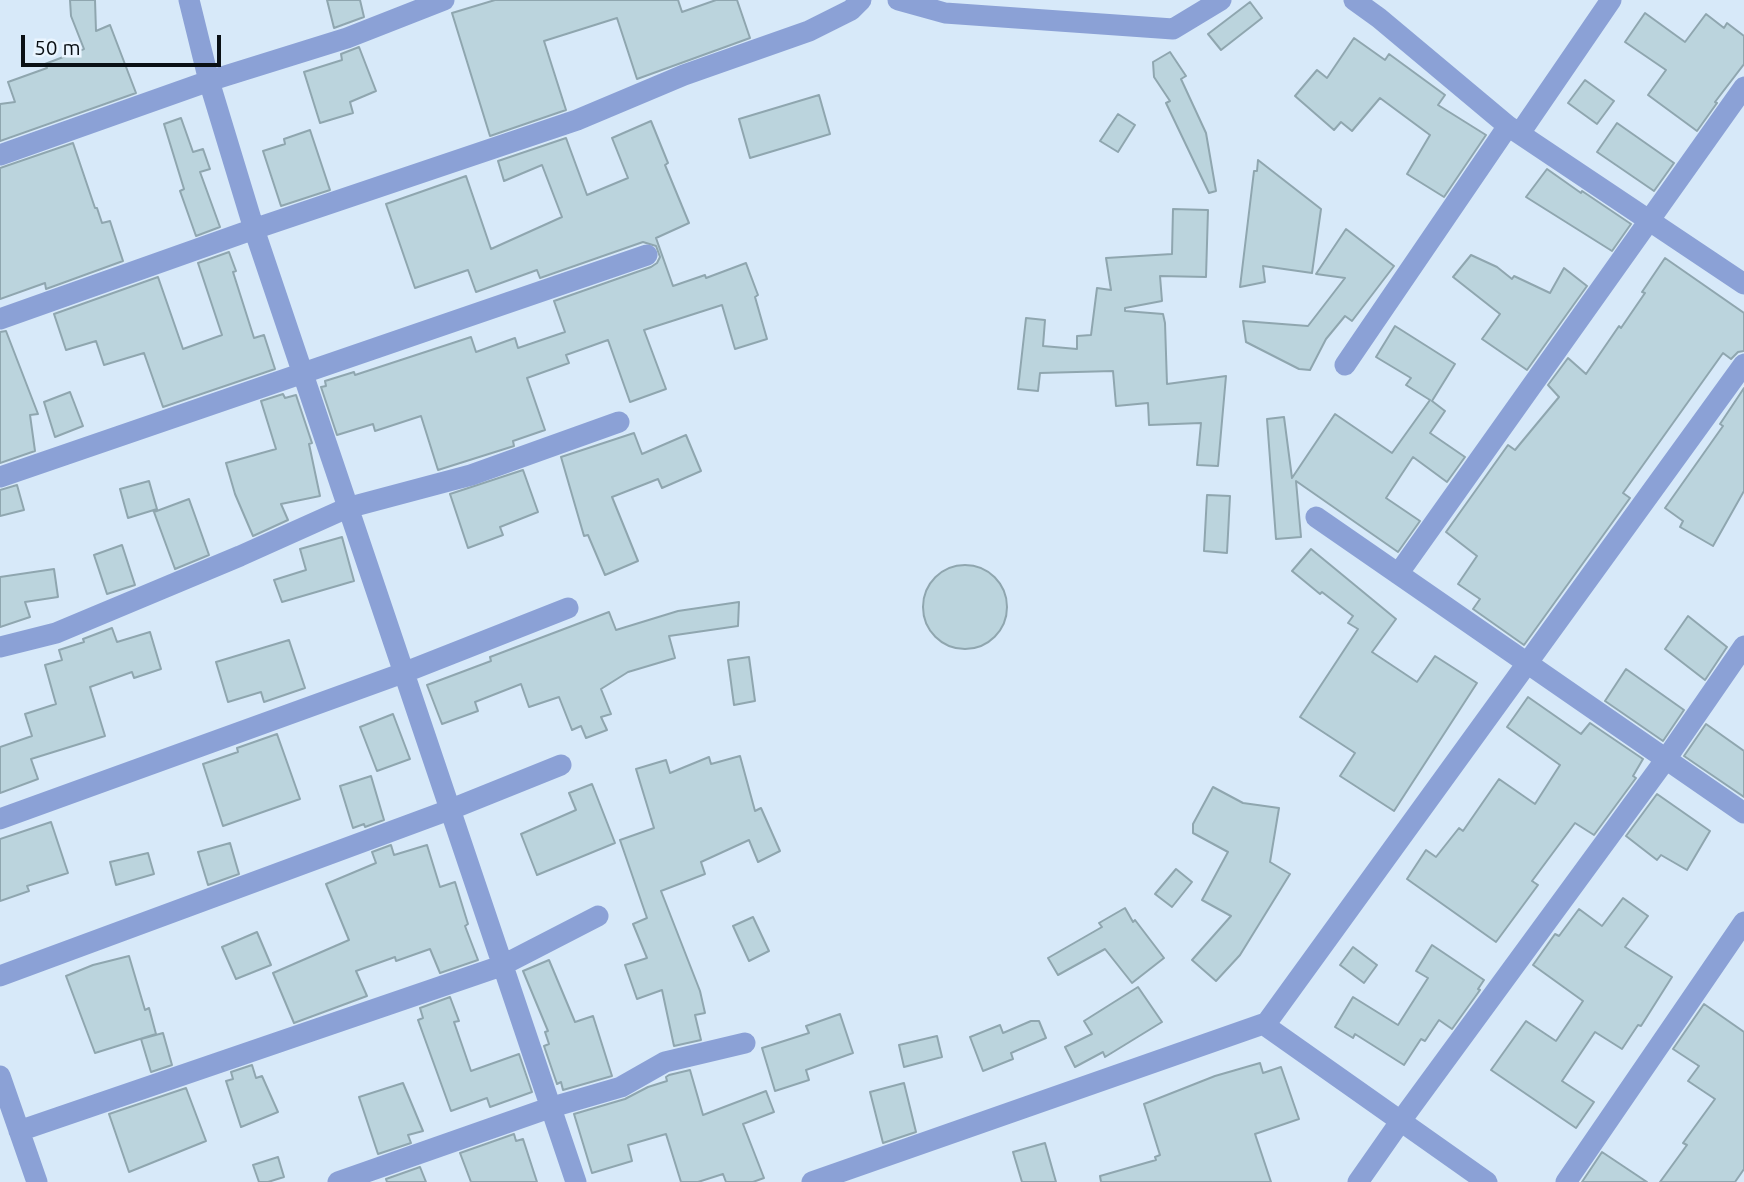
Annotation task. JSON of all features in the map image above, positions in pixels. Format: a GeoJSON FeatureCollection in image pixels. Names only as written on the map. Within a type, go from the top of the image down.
{"type":"FeatureCollection","features":[{"type":"Feature","properties":{"kind":"street"},"geometry":{"type":"LineString","coordinates":[[188,0],[209,81],[254,229],[576,1182]]}},
{"type":"Feature","properties":{"kind":"street"},"geometry":{"type":"LineString","coordinates":[[0,155],[209,81],[347,38],[444,0]]}},
{"type":"Feature","properties":{"kind":"street"},"geometry":{"type":"LineString","coordinates":[[0,319],[254,229],[578,121],[684,75],[809,31],[851,9],[861,0]]}},
{"type":"Feature","properties":{"kind":"street"},"geometry":{"type":"LineString","coordinates":[[898,0],[945,13],[1173,29],[1221,0]]}},
{"type":"Feature","properties":{"kind":"street"},"geometry":{"type":"LineString","coordinates":[[1354,0],[1380,9],[1514,130],[1744,284]]}},
{"type":"Feature","properties":{"kind":"street"},"geometry":{"type":"LineString","coordinates":[[1345,365],[1611,0]]}},
{"type":"Feature","properties":{"kind":"street"},"geometry":{"type":"LineString","coordinates":[[1398,574],[1744,87]]}},
{"type":"Feature","properties":{"kind":"street"},"geometry":{"type":"LineString","coordinates":[[0,477],[647,256]]}},
{"type":"Feature","properties":{"kind":"street"},"geometry":{"type":"LineString","coordinates":[[812,1182],[1265,1025],[1744,364]]}},
{"type":"Feature","properties":{"kind":"street"},"geometry":{"type":"LineString","coordinates":[[0,647],[56,633],[347,508],[471,475],[619,422]]}},
{"type":"Feature","properties":{"kind":"street"},"geometry":{"type":"LineString","coordinates":[[1315,517],[1744,813]]}},
{"type":"Feature","properties":{"kind":"street"},"geometry":{"type":"LineString","coordinates":[[0,819],[403,673],[568,608]]}},
{"type":"Feature","properties":{"kind":"street"},"geometry":{"type":"LineString","coordinates":[[1358,1182],[1666,759],[1744,646]]}},
{"type":"Feature","properties":{"kind":"street"},"geometry":{"type":"LineString","coordinates":[[0,976],[449,810],[561,765]]}},
{"type":"Feature","properties":{"kind":"street"},"geometry":{"type":"LineString","coordinates":[[19,1131],[501,966],[598,916]]}},
{"type":"Feature","properties":{"kind":"street"},"geometry":{"type":"LineString","coordinates":[[1566,1182],[1744,922]]}},
{"type":"Feature","properties":{"kind":"street"},"geometry":{"type":"LineString","coordinates":[[1265,1025],[1487,1182]]}},
{"type":"Feature","properties":{"kind":"street"},"geometry":{"type":"LineString","coordinates":[[338,1182],[550,1108],[621,1087],[665,1062],[746,1043]]}},
{"type":"Feature","properties":{"kind":"street"},"geometry":{"type":"LineString","coordinates":[[0,1076],[37,1182]]}},
{"type":"Feature","properties":{"kind":"building"},"geometry":{"type":"Polygon","coordinates":[[[70,0],[95,0],[96,31],[110,25],[136,93],[0,141],[0,104],[15,102],[8,82],[47,68],[45,64],[84,49],[71,16],[70,0]]]}},
{"type":"Feature","properties":{"kind":"building"},"geometry":{"type":"Polygon","coordinates":[[[327,0],[360,0],[364,17],[334,28],[327,0]]]}},
{"type":"Feature","properties":{"kind":"building"},"geometry":{"type":"Polygon","coordinates":[[[495,0],[678,0],[682,12],[716,0],[737,0],[750,38],[637,79],[617,18],[544,41],[566,110],[490,136],[452,13],[495,0]]]}},
{"type":"Feature","properties":{"kind":"building"},"geometry":{"type":"Polygon","coordinates":[[[1250,2],[1262,18],[1221,50],[1208,34],[1250,2]]]}},
{"type":"Feature","properties":{"kind":"building"},"geometry":{"type":"Polygon","coordinates":[[[1645,13],[1685,42],[1706,14],[1724,28],[1727,23],[1744,36],[1744,64],[1697,131],[1648,95],[1666,70],[1625,42],[1645,13]]]}},
{"type":"Feature","properties":{"kind":"building"},"geometry":{"type":"Polygon","coordinates":[[[1354,38],[1385,60],[1389,54],[1445,95],[1438,105],[1486,135],[1444,197],[1407,174],[1430,135],[1380,98],[1352,131],[1341,122],[1334,130],[1295,96],[1317,70],[1327,78],[1354,38]]]}},
{"type":"Feature","properties":{"kind":"building"},"geometry":{"type":"Polygon","coordinates":[[[359,47],[376,91],[350,102],[353,113],[320,123],[304,72],[342,60],[341,54],[359,47]]]}},
{"type":"Feature","properties":{"kind":"building"},"geometry":{"type":"Polygon","coordinates":[[[1170,52],[1186,76],[1181,79],[1206,133],[1216,191],[1209,193],[1166,103],[1170,101],[1154,77],[1153,62],[1170,52]]]}},
{"type":"Feature","properties":{"kind":"building"},"geometry":{"type":"Polygon","coordinates":[[[1585,80],[1614,101],[1597,124],[1568,103],[1585,80]]]}},
{"type":"Feature","properties":{"kind":"building"},"geometry":{"type":"Polygon","coordinates":[[[819,95],[830,134],[750,158],[739,119],[819,95]]]}},
{"type":"Feature","properties":{"kind":"building"},"geometry":{"type":"Polygon","coordinates":[[[1118,114],[1135,125],[1118,152],[1100,141],[1118,114]]]}},
{"type":"Feature","properties":{"kind":"building"},"geometry":{"type":"Polygon","coordinates":[[[181,118],[193,152],[203,149],[210,169],[200,172],[220,227],[196,236],[180,191],[184,189],[164,124],[181,118]]]}},
{"type":"Feature","properties":{"kind":"building"},"geometry":{"type":"Polygon","coordinates":[[[651,121],[668,163],[665,165],[689,223],[656,238],[673,286],[705,275],[706,278],[746,263],[758,295],[755,297],[767,339],[735,349],[722,305],[644,330],[666,389],[630,402],[608,340],[566,355],[569,363],[527,378],[545,430],[513,441],[514,446],[438,470],[421,416],[375,431],[373,424],[337,435],[321,387],[326,386],[325,381],[354,372],[355,375],[471,337],[476,352],[515,338],[518,348],[565,332],[554,301],[651,267],[660,257],[656,246],[643,242],[540,278],[537,270],[476,292],[468,270],[415,288],[386,204],[466,176],[491,249],[562,217],[542,165],[504,181],[498,161],[566,138],[587,195],[628,178],[612,138],[651,121]]]}},
{"type":"Feature","properties":{"kind":"building"},"geometry":{"type":"Polygon","coordinates":[[[1617,123],[1674,163],[1654,191],[1597,152],[1617,123]]]}},
{"type":"Feature","properties":{"kind":"building"},"geometry":{"type":"Polygon","coordinates":[[[310,130],[330,190],[281,206],[263,151],[285,144],[284,139],[310,130]]]}},
{"type":"Feature","properties":{"kind":"building"},"geometry":{"type":"Polygon","coordinates":[[[73,143],[95,208],[102,223],[110,221],[123,261],[46,289],[45,283],[0,299],[0,168],[73,143]]]}},
{"type":"Feature","properties":{"kind":"building"},"geometry":{"type":"Polygon","coordinates":[[[1258,160],[1321,209],[1312,273],[1263,266],[1265,282],[1240,287],[1254,171],[1257,171],[1258,160]]]}},
{"type":"Feature","properties":{"kind":"building"},"geometry":{"type":"Polygon","coordinates":[[[1547,169],[1631,224],[1612,251],[1526,197],[1547,169]]]}},
{"type":"Feature","properties":{"kind":"building"},"geometry":{"type":"Polygon","coordinates":[[[1173,209],[1208,210],[1206,277],[1160,276],[1162,301],[1125,308],[1125,311],[1163,314],[1167,384],[1226,376],[1218,466],[1197,465],[1201,423],[1149,425],[1148,403],[1116,406],[1113,371],[1040,373],[1038,391],[1018,389],[1026,318],[1045,320],[1043,346],[1077,349],[1077,336],[1091,335],[1097,288],[1111,290],[1106,258],[1172,254],[1173,209]]]}},
{"type":"Feature","properties":{"kind":"building"},"geometry":{"type":"Polygon","coordinates":[[[1346,229],[1394,266],[1352,321],[1345,316],[1326,339],[1310,370],[1299,369],[1246,342],[1243,321],[1308,326],[1345,278],[1316,274],[1346,229]]]}},
{"type":"Feature","properties":{"kind":"building"},"geometry":{"type":"Polygon","coordinates":[[[229,252],[254,338],[264,335],[275,369],[163,407],[144,353],[104,365],[96,341],[66,350],[54,314],[158,277],[183,349],[222,335],[198,263],[229,252]]]}},
{"type":"Feature","properties":{"kind":"building"},"geometry":{"type":"Polygon","coordinates":[[[1471,255],[1497,267],[1512,279],[1514,276],[1550,293],[1564,268],[1587,286],[1527,370],[1482,339],[1500,314],[1453,277],[1471,255]]]}},
{"type":"Feature","properties":{"kind":"building"},"geometry":{"type":"Polygon","coordinates":[[[1665,258],[1744,313],[1744,351],[1738,352],[1731,359],[1723,353],[1623,493],[1630,498],[1524,645],[1473,609],[1480,599],[1458,584],[1477,556],[1446,532],[1508,445],[1515,450],[1559,397],[1548,385],[1568,358],[1586,374],[1645,293],[1642,292],[1665,258]]]}},
{"type":"Feature","properties":{"kind":"building"},"geometry":{"type":"Polygon","coordinates":[[[1395,326],[1455,364],[1432,401],[1445,411],[1430,433],[1465,457],[1447,482],[1413,457],[1386,498],[1420,521],[1398,552],[1296,481],[1301,537],[1276,539],[1267,419],[1284,417],[1292,478],[1335,414],[1392,453],[1430,400],[1406,385],[1411,378],[1376,357],[1395,326]]]}},
{"type":"Feature","properties":{"kind":"building"},"geometry":{"type":"Polygon","coordinates":[[[6,331],[38,414],[30,415],[35,451],[0,463],[0,332],[6,331]]]}},
{"type":"Feature","properties":{"kind":"building"},"geometry":{"type":"Polygon","coordinates":[[[1744,388],[1744,491],[1713,546],[1680,527],[1683,521],[1665,508],[1723,426],[1720,424],[1744,388]]]}},
{"type":"Feature","properties":{"kind":"building"},"geometry":{"type":"Polygon","coordinates":[[[70,392],[83,426],[55,437],[44,402],[70,392]]]}},
{"type":"Feature","properties":{"kind":"building"},"geometry":{"type":"Polygon","coordinates":[[[283,394],[285,398],[296,395],[312,443],[309,444],[320,496],[281,504],[288,520],[253,536],[235,494],[226,463],[276,449],[261,401],[283,394]]]}},
{"type":"Feature","properties":{"kind":"building"},"geometry":{"type":"Polygon","coordinates":[[[634,433],[642,454],[686,435],[701,471],[662,488],[658,479],[612,497],[638,561],[605,575],[588,535],[584,536],[561,457],[634,433]]]}},
{"type":"Feature","properties":{"kind":"building"},"geometry":{"type":"Polygon","coordinates":[[[523,470],[538,512],[500,527],[503,535],[468,548],[450,494],[523,470]]]}},
{"type":"Feature","properties":{"kind":"building"},"geometry":{"type":"Polygon","coordinates":[[[149,481],[157,509],[128,518],[120,489],[149,481]]]}},
{"type":"Feature","properties":{"kind":"building"},"geometry":{"type":"Polygon","coordinates":[[[17,485],[24,510],[0,516],[0,490],[17,485]]]}},
{"type":"Feature","properties":{"kind":"building"},"geometry":{"type":"Polygon","coordinates":[[[1207,495],[1230,496],[1227,553],[1204,551],[1207,495]]]}},
{"type":"Feature","properties":{"kind":"building"},"geometry":{"type":"Polygon","coordinates":[[[189,499],[209,555],[175,569],[154,512],[189,499]]]}},
{"type":"Feature","properties":{"kind":"building"},"geometry":{"type":"Polygon","coordinates":[[[342,537],[354,581],[282,602],[274,580],[306,570],[300,549],[342,537]]]}},
{"type":"Feature","properties":{"kind":"building"},"geometry":{"type":"Polygon","coordinates":[[[122,545],[135,585],[107,594],[94,555],[122,545]]]}},
{"type":"Feature","properties":{"kind":"building"},"geometry":{"type":"Polygon","coordinates":[[[1311,549],[1396,619],[1372,652],[1417,682],[1435,656],[1477,683],[1394,811],[1340,776],[1355,753],[1300,717],[1358,629],[1348,623],[1353,616],[1292,571],[1311,549]]]}},
{"type":"Feature","properties":{"kind":"building"},"geometry":{"type":"Polygon","coordinates":[[[965,565],[981,568],[995,577],[1004,591],[1007,607],[1004,623],[995,637],[981,646],[965,649],[949,646],[935,637],[926,623],[923,607],[926,591],[935,577],[949,568],[965,565]]]}},
{"type":"Feature","properties":{"kind":"building"},"geometry":{"type":"Polygon","coordinates":[[[54,569],[58,597],[25,602],[30,617],[0,627],[0,577],[54,569]]]}},
{"type":"Feature","properties":{"kind":"building"},"geometry":{"type":"Polygon","coordinates":[[[739,602],[738,626],[669,636],[675,658],[628,672],[601,689],[611,714],[601,717],[607,730],[586,738],[581,726],[572,730],[559,697],[529,707],[521,684],[475,702],[478,711],[442,724],[427,685],[491,661],[490,657],[609,612],[616,630],[678,611],[739,602]]]}},
{"type":"Feature","properties":{"kind":"building"},"geometry":{"type":"Polygon","coordinates":[[[1688,616],[1727,647],[1705,680],[1665,649],[1688,616]]]}},
{"type":"Feature","properties":{"kind":"building"},"geometry":{"type":"Polygon","coordinates":[[[112,628],[117,642],[150,632],[161,669],[134,678],[132,672],[90,687],[105,736],[31,759],[38,779],[0,793],[0,747],[32,736],[25,714],[56,704],[45,665],[62,660],[59,650],[84,642],[83,639],[112,628]]]}},
{"type":"Feature","properties":{"kind":"building"},"geometry":{"type":"Polygon","coordinates":[[[289,640],[305,688],[264,702],[261,692],[228,702],[216,662],[289,640]]]}},
{"type":"Feature","properties":{"kind":"building"},"geometry":{"type":"Polygon","coordinates":[[[749,657],[755,701],[734,705],[728,660],[749,657]]]}},
{"type":"Feature","properties":{"kind":"building"},"geometry":{"type":"Polygon","coordinates":[[[1626,669],[1684,710],[1663,741],[1605,701],[1626,669]]]}},
{"type":"Feature","properties":{"kind":"building"},"geometry":{"type":"Polygon","coordinates":[[[1528,697],[1581,734],[1590,723],[1643,759],[1633,776],[1636,778],[1594,835],[1575,823],[1532,881],[1538,885],[1496,942],[1407,879],[1426,850],[1436,857],[1459,828],[1463,831],[1499,779],[1535,804],[1560,765],[1507,727],[1528,697]]]}},
{"type":"Feature","properties":{"kind":"building"},"geometry":{"type":"Polygon","coordinates":[[[393,714],[410,759],[377,771],[360,727],[393,714]]]}},
{"type":"Feature","properties":{"kind":"building"},"geometry":{"type":"Polygon","coordinates":[[[1706,724],[1744,751],[1744,797],[1684,756],[1706,724]]]}},
{"type":"Feature","properties":{"kind":"building"},"geometry":{"type":"Polygon","coordinates":[[[277,734],[300,799],[223,826],[203,764],[277,734]]]}},
{"type":"Feature","properties":{"kind":"building"},"geometry":{"type":"Polygon","coordinates":[[[740,756],[755,811],[761,808],[780,851],[758,862],[749,840],[701,862],[705,874],[661,891],[700,991],[705,1013],[695,1015],[701,1040],[674,1046],[662,990],[637,999],[625,965],[647,958],[633,924],[647,918],[620,840],[654,828],[636,769],[666,760],[670,773],[709,757],[711,764],[740,756]]]}},
{"type":"Feature","properties":{"kind":"building"},"geometry":{"type":"Polygon","coordinates":[[[371,776],[384,820],[353,828],[340,786],[371,776]]]}},
{"type":"Feature","properties":{"kind":"building"},"geometry":{"type":"Polygon","coordinates":[[[592,784],[615,843],[537,875],[521,834],[576,810],[569,793],[592,784]]]}},
{"type":"Feature","properties":{"kind":"building"},"geometry":{"type":"Polygon","coordinates":[[[1213,787],[1243,803],[1279,808],[1270,862],[1290,874],[1240,955],[1216,981],[1192,960],[1231,916],[1202,900],[1228,852],[1193,833],[1193,824],[1213,787]]]}},
{"type":"Feature","properties":{"kind":"building"},"geometry":{"type":"Polygon","coordinates":[[[1657,794],[1710,831],[1687,870],[1661,855],[1657,860],[1626,836],[1657,794]]]}},
{"type":"Feature","properties":{"kind":"building"},"geometry":{"type":"Polygon","coordinates":[[[51,822],[68,873],[27,886],[29,891],[0,901],[0,839],[51,822]]]}},
{"type":"Feature","properties":{"kind":"building"},"geometry":{"type":"Polygon","coordinates":[[[230,843],[239,874],[208,885],[198,852],[230,843]]]}},
{"type":"Feature","properties":{"kind":"building"},"geometry":{"type":"Polygon","coordinates":[[[391,845],[394,855],[427,845],[440,887],[455,882],[468,924],[465,926],[478,960],[440,973],[430,949],[396,961],[395,957],[356,971],[367,996],[294,1023],[273,973],[349,940],[326,884],[376,863],[372,852],[391,845]]]}},
{"type":"Feature","properties":{"kind":"building"},"geometry":{"type":"Polygon","coordinates":[[[148,853],[154,874],[116,885],[110,862],[148,853]]]}},
{"type":"Feature","properties":{"kind":"building"},"geometry":{"type":"Polygon","coordinates":[[[1176,869],[1192,882],[1172,907],[1155,894],[1176,869]]]}},
{"type":"Feature","properties":{"kind":"building"},"geometry":{"type":"Polygon","coordinates":[[[1623,898],[1648,916],[1625,947],[1672,977],[1641,1026],[1638,1025],[1622,1049],[1595,1032],[1562,1081],[1594,1102],[1576,1128],[1491,1070],[1526,1021],[1556,1041],[1583,1001],[1533,965],[1555,934],[1559,936],[1579,909],[1602,926],[1623,898]]]}},
{"type":"Feature","properties":{"kind":"building"},"geometry":{"type":"Polygon","coordinates":[[[1125,908],[1133,922],[1135,920],[1164,958],[1132,983],[1105,949],[1058,975],[1048,958],[1102,927],[1099,923],[1125,908]]]}},
{"type":"Feature","properties":{"kind":"building"},"geometry":{"type":"Polygon","coordinates":[[[753,917],[769,951],[749,961],[733,926],[753,917]]]}},
{"type":"Feature","properties":{"kind":"building"},"geometry":{"type":"Polygon","coordinates":[[[257,932],[271,965],[236,979],[222,947],[257,932]]]}},
{"type":"Feature","properties":{"kind":"building"},"geometry":{"type":"Polygon","coordinates":[[[1432,945],[1484,980],[1478,989],[1480,990],[1452,1029],[1439,1020],[1425,1041],[1421,1039],[1404,1065],[1355,1034],[1353,1038],[1335,1027],[1353,997],[1398,1025],[1428,978],[1416,971],[1432,945]]]}},
{"type":"Feature","properties":{"kind":"building"},"geometry":{"type":"Polygon","coordinates":[[[1353,947],[1377,965],[1364,983],[1340,965],[1353,947]]]}},
{"type":"Feature","properties":{"kind":"building"},"geometry":{"type":"Polygon","coordinates":[[[129,956],[145,1010],[149,1008],[156,1034],[95,1053],[66,976],[93,965],[129,956]]]}},
{"type":"Feature","properties":{"kind":"building"},"geometry":{"type":"Polygon","coordinates":[[[549,960],[575,1022],[593,1016],[612,1076],[563,1090],[561,1082],[557,1084],[544,1046],[549,1044],[545,1032],[548,1031],[523,971],[549,960]]]}},
{"type":"Feature","properties":{"kind":"building"},"geometry":{"type":"Polygon","coordinates":[[[1138,987],[1162,1022],[1105,1057],[1103,1052],[1075,1067],[1065,1047],[1092,1034],[1084,1021],[1138,987]]]}},
{"type":"Feature","properties":{"kind":"building"},"geometry":{"type":"Polygon","coordinates":[[[450,997],[459,1021],[454,1022],[471,1071],[519,1054],[532,1092],[490,1107],[487,1098],[451,1111],[418,1020],[423,1018],[420,1008],[450,997]]]}},
{"type":"Feature","properties":{"kind":"building"},"geometry":{"type":"Polygon","coordinates":[[[1704,1004],[1744,1032],[1744,1169],[1735,1182],[1660,1182],[1687,1145],[1683,1143],[1715,1099],[1688,1081],[1699,1066],[1673,1049],[1704,1004]]]}},
{"type":"Feature","properties":{"kind":"building"},"geometry":{"type":"Polygon","coordinates":[[[840,1014],[853,1053],[806,1070],[809,1080],[775,1091],[762,1048],[809,1033],[806,1026],[840,1014]]]}},
{"type":"Feature","properties":{"kind":"building"},"geometry":{"type":"Polygon","coordinates":[[[1031,1021],[1039,1021],[1046,1038],[1011,1053],[1013,1059],[983,1071],[970,1037],[1000,1025],[1003,1033],[1031,1021]]]}},
{"type":"Feature","properties":{"kind":"building"},"geometry":{"type":"Polygon","coordinates":[[[163,1033],[172,1065],[151,1072],[141,1039],[163,1033]]]}},
{"type":"Feature","properties":{"kind":"building"},"geometry":{"type":"Polygon","coordinates":[[[937,1036],[942,1057],[904,1067],[899,1045],[937,1036]]]}},
{"type":"Feature","properties":{"kind":"building"},"geometry":{"type":"Polygon","coordinates":[[[1260,1063],[1263,1073],[1281,1067],[1299,1119],[1255,1134],[1271,1182],[1101,1182],[1100,1176],[1156,1160],[1155,1157],[1160,1155],[1144,1104],[1215,1076],[1260,1063]]]}},
{"type":"Feature","properties":{"kind":"building"},"geometry":{"type":"Polygon","coordinates":[[[252,1065],[256,1078],[262,1076],[278,1112],[241,1127],[226,1081],[233,1079],[231,1072],[252,1065]]]}},
{"type":"Feature","properties":{"kind":"building"},"geometry":{"type":"Polygon","coordinates":[[[690,1070],[703,1115],[766,1091],[774,1112],[743,1124],[764,1178],[753,1182],[726,1182],[723,1174],[698,1182],[681,1182],[666,1134],[628,1145],[632,1161],[592,1173],[574,1114],[625,1099],[667,1081],[666,1077],[669,1075],[690,1070]]]}},
{"type":"Feature","properties":{"kind":"building"},"geometry":{"type":"Polygon","coordinates":[[[403,1083],[423,1131],[408,1135],[411,1143],[378,1154],[359,1097],[403,1083]]]}},
{"type":"Feature","properties":{"kind":"building"},"geometry":{"type":"Polygon","coordinates":[[[904,1083],[916,1132],[883,1143],[870,1092],[904,1083]]]}},
{"type":"Feature","properties":{"kind":"building"},"geometry":{"type":"Polygon","coordinates":[[[186,1088],[206,1141],[129,1172],[109,1114],[186,1088]]]}},
{"type":"Feature","properties":{"kind":"building"},"geometry":{"type":"Polygon","coordinates":[[[514,1134],[516,1141],[523,1139],[537,1182],[471,1182],[460,1153],[514,1134]]]}},
{"type":"Feature","properties":{"kind":"building"},"geometry":{"type":"Polygon","coordinates":[[[1045,1143],[1056,1182],[1022,1182],[1013,1152],[1045,1143]]]}},
{"type":"Feature","properties":{"kind":"building"},"geometry":{"type":"Polygon","coordinates":[[[1602,1152],[1647,1182],[1582,1182],[1602,1152]]]}},
{"type":"Feature","properties":{"kind":"building"},"geometry":{"type":"Polygon","coordinates":[[[278,1157],[284,1177],[259,1182],[253,1165],[278,1157]]]}},
{"type":"Feature","properties":{"kind":"building"},"geometry":{"type":"Polygon","coordinates":[[[420,1167],[426,1182],[387,1182],[386,1179],[420,1167]]]}}]}
